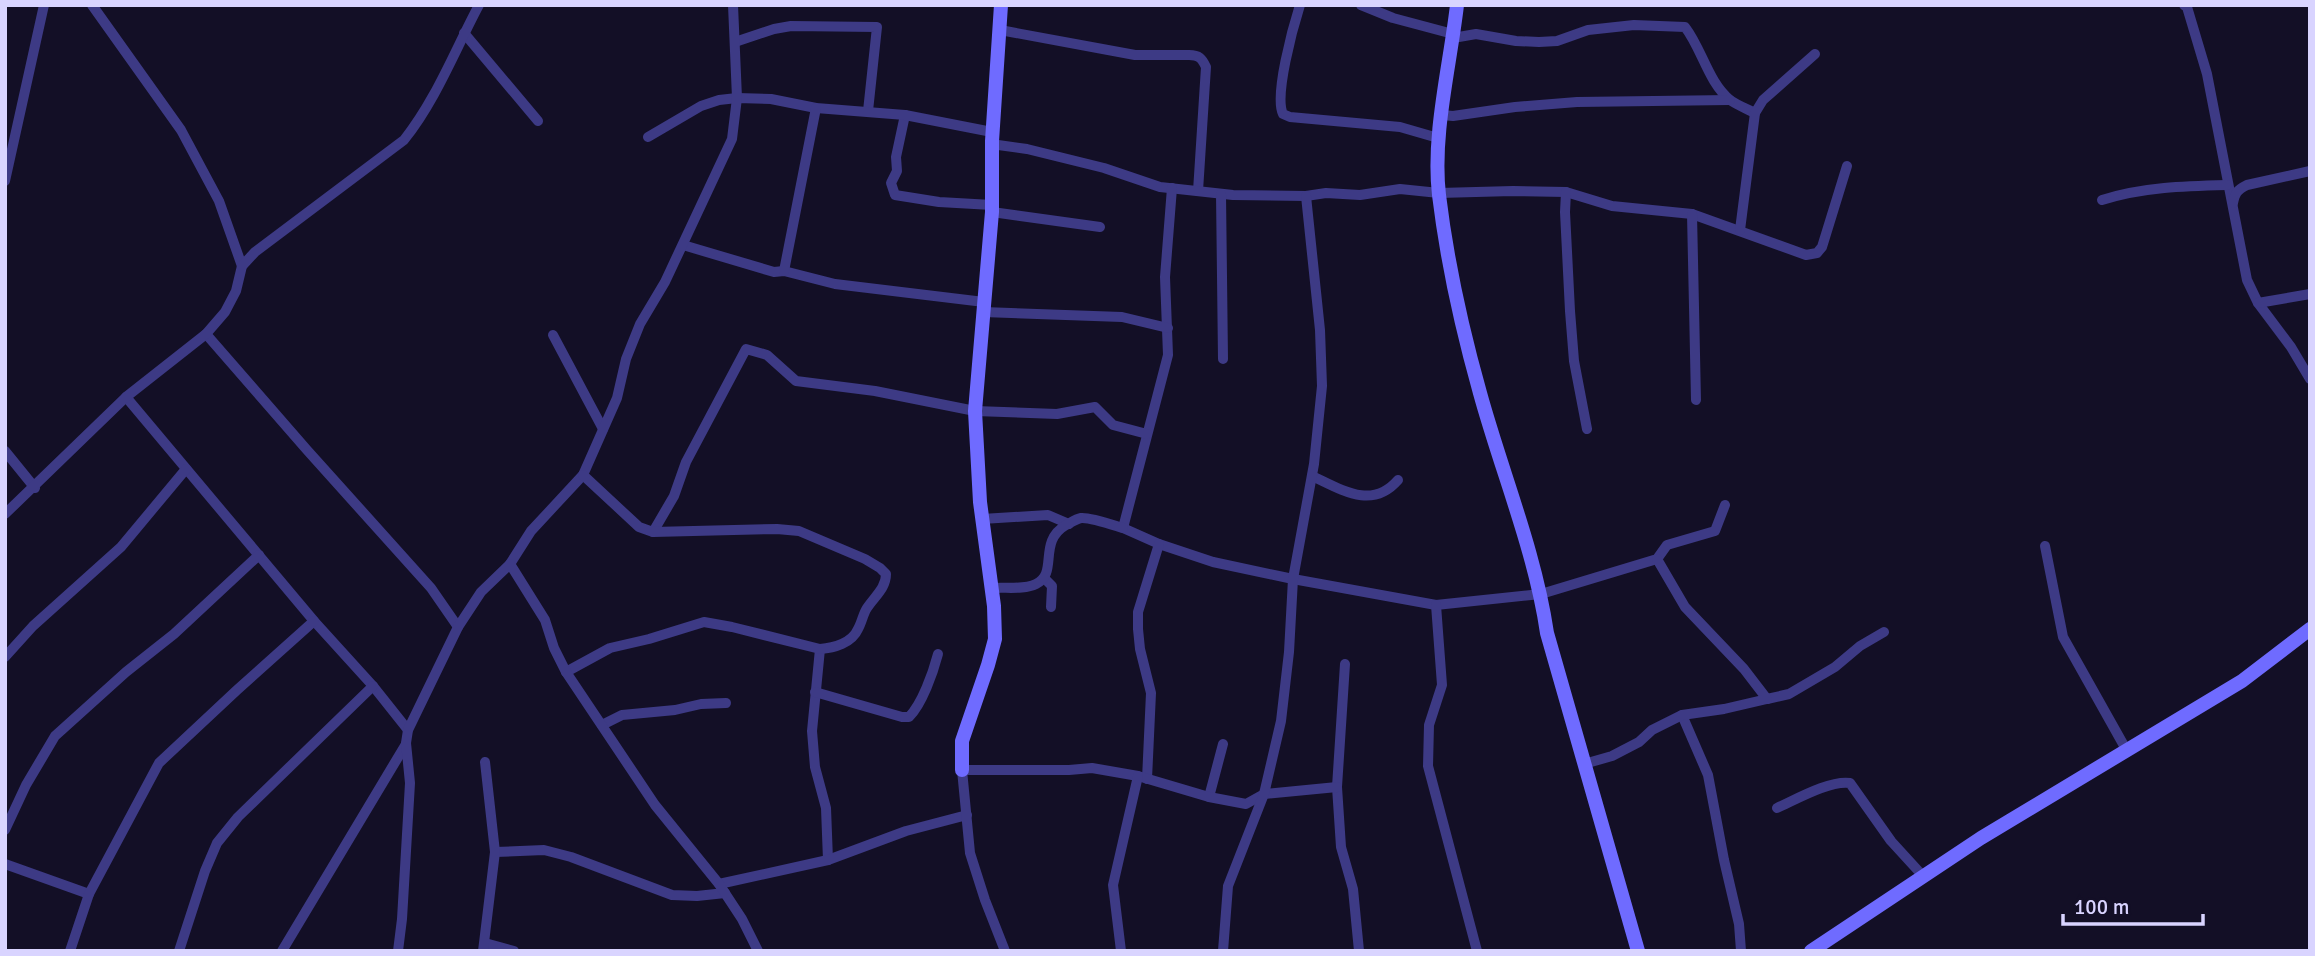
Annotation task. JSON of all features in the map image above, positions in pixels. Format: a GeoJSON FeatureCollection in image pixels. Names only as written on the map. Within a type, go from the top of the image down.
{"type":"FeatureCollection","features":[{"type":"Feature","properties":{"kind":"street"},"geometry":{"type":"LineString","coordinates":[[5,181],[44,5]]}},
{"type":"Feature","properties":{"kind":"street"},"geometry":{"type":"LineString","coordinates":[[92,5],[181,130],[219,201],[242,266]]}},
{"type":"Feature","properties":{"kind":"street"},"geometry":{"type":"LineString","coordinates":[[5,514],[35,488],[126,397],[206,334],[225,312],[236,290],[242,266],[256,252],[404,140],[429,103],[479,5]]}},
{"type":"Feature","properties":{"kind":"street"},"geometry":{"type":"LineString","coordinates":[[398,951],[410,783],[406,743],[408,730],[458,628],[481,592],[510,564],[531,531],[583,475],[618,398],[626,359],[640,324],[665,282],[732,139],[737,98],[733,5]]}},
{"type":"Feature","properties":{"kind":"street"},"geometry":{"type":"LineString","coordinates":[[1001,5],[992,138],[992,208],[975,411],[982,519],[993,588],[995,639],[962,741],[962,770],[970,853],[1005,951]]}},
{"type":"Feature","properties":{"kind":"street"},"geometry":{"type":"LineString","coordinates":[[1300,5],[1289,42],[1280,103],[1283,114],[1290,117],[1400,128],[1438,138]]}},
{"type":"Feature","properties":{"kind":"street"},"geometry":{"type":"LineString","coordinates":[[1361,5],[1393,19],[1453,36],[1476,34],[1516,41],[1557,41],[1588,30],[1634,25],[1685,27],[1693,37],[1718,86],[1730,100],[1755,113]]}},
{"type":"Feature","properties":{"kind":"street"},"geometry":{"type":"LineString","coordinates":[[1457,5],[1438,138],[1439,193],[1455,288],[1479,391],[1541,594],[1547,633],[1638,951]]}},
{"type":"Feature","properties":{"kind":"street"},"geometry":{"type":"LineString","coordinates":[[2185,5],[2207,74],[2246,280],[2258,303],[2291,347],[2310,379]]}},
{"type":"Feature","properties":{"kind":"street"},"geometry":{"type":"LineString","coordinates":[[735,42],[791,26],[877,27],[868,111]]}},
{"type":"Feature","properties":{"kind":"street"},"geometry":{"type":"LineString","coordinates":[[999,30],[1135,55],[1197,55],[1203,59],[1206,67],[1198,191]]}},
{"type":"Feature","properties":{"kind":"street"},"geometry":{"type":"LineString","coordinates":[[464,33],[538,121]]}},
{"type":"Feature","properties":{"kind":"street"},"geometry":{"type":"LineString","coordinates":[[1740,230],[1755,113],[1762,100],[1815,54]]}},
{"type":"Feature","properties":{"kind":"street"},"geometry":{"type":"LineString","coordinates":[[648,137],[701,106],[719,100],[771,99],[816,107],[905,116],[1104,168],[1160,187],[1221,194],[1306,196],[1326,193],[1360,195],[1400,189],[1439,193],[1566,192],[1612,206],[1692,214],[1806,255],[1817,253],[1822,247],[1847,166]]}},
{"type":"Feature","properties":{"kind":"street"},"geometry":{"type":"LineString","coordinates":[[1442,115],[1453,117],[1516,107],[1577,102],[1730,100]]}},
{"type":"Feature","properties":{"kind":"street"},"geometry":{"type":"LineString","coordinates":[[784,271],[816,107]]}},
{"type":"Feature","properties":{"kind":"street"},"geometry":{"type":"LineString","coordinates":[[905,116],[897,171],[891,183],[895,195],[992,208],[1100,227]]}},
{"type":"Feature","properties":{"kind":"street"},"geometry":{"type":"LineString","coordinates":[[2233,203],[2238,189],[2310,171]]}},
{"type":"Feature","properties":{"kind":"street"},"geometry":{"type":"LineString","coordinates":[[2102,200],[2122,194],[2178,186],[2227,185]]}},
{"type":"Feature","properties":{"kind":"street"},"geometry":{"type":"LineString","coordinates":[[1123,528],[1168,355],[1165,277],[1172,188]]}},
{"type":"Feature","properties":{"kind":"street"},"geometry":{"type":"LineString","coordinates":[[1566,192],[1574,360],[1587,429]]}},
{"type":"Feature","properties":{"kind":"street"},"geometry":{"type":"LineString","coordinates":[[1221,194],[1223,359]]}},
{"type":"Feature","properties":{"kind":"street"},"geometry":{"type":"LineString","coordinates":[[1223,951],[1228,886],[1264,794],[1282,721],[1293,579],[1312,476],[1322,386],[1320,330],[1306,196]]}},
{"type":"Feature","properties":{"kind":"street"},"geometry":{"type":"LineString","coordinates":[[1692,214],[1696,401]]}},
{"type":"Feature","properties":{"kind":"street"},"geometry":{"type":"LineString","coordinates":[[683,245],[774,272],[784,271],[835,284],[983,307],[1122,317],[1168,328]]}},
{"type":"Feature","properties":{"kind":"street"},"geometry":{"type":"LineString","coordinates":[[2258,303],[2310,294]]}},
{"type":"Feature","properties":{"kind":"street"},"geometry":{"type":"LineString","coordinates":[[206,334],[431,588],[458,628]]}},
{"type":"Feature","properties":{"kind":"street"},"geometry":{"type":"LineString","coordinates":[[553,335],[603,429]]}},
{"type":"Feature","properties":{"kind":"street"},"geometry":{"type":"LineString","coordinates":[[653,532],[674,496],[686,462],[746,349],[767,355],[796,382],[875,391],[975,411],[1057,414],[1095,407],[1113,425],[1147,434]]}},
{"type":"Feature","properties":{"kind":"street"},"geometry":{"type":"LineString","coordinates":[[126,397],[408,730]]}},
{"type":"Feature","properties":{"kind":"street"},"geometry":{"type":"LineString","coordinates":[[5,451],[35,488]]}},
{"type":"Feature","properties":{"kind":"street"},"geometry":{"type":"LineString","coordinates":[[5,657],[33,626],[121,547],[186,469]]}},
{"type":"Feature","properties":{"kind":"street"},"geometry":{"type":"LineString","coordinates":[[566,672],[610,648],[704,622],[820,649],[833,648],[857,633],[865,610],[886,583],[886,574],[865,559],[799,531],[777,529],[653,532],[639,527],[583,475]]}},
{"type":"Feature","properties":{"kind":"street"},"geometry":{"type":"LineString","coordinates":[[1312,476],[1345,492],[1376,496],[1390,489],[1398,480]]}},
{"type":"Feature","properties":{"kind":"street"},"geometry":{"type":"LineString","coordinates":[[993,588],[1022,587],[1035,584],[1044,578],[1048,568],[1049,547],[1054,536],[1082,518],[1123,528],[1159,544],[1213,562],[1436,605],[1541,594],[1657,559],[1667,545],[1714,531],[1725,505]]}},
{"type":"Feature","properties":{"kind":"street"},"geometry":{"type":"LineString","coordinates":[[982,519],[1048,515],[1069,524]]}},
{"type":"Feature","properties":{"kind":"street"},"geometry":{"type":"LineString","coordinates":[[1048,515],[1054,536]]}},
{"type":"Feature","properties":{"kind":"street"},"geometry":{"type":"LineString","coordinates":[[1121,951],[1113,885],[1143,777],[1151,693],[1140,649],[1138,621],[1159,544]]}},
{"type":"Feature","properties":{"kind":"street"},"geometry":{"type":"LineString","coordinates":[[2045,546],[2063,637],[2127,751]]}},
{"type":"Feature","properties":{"kind":"street"},"geometry":{"type":"LineString","coordinates":[[5,830],[26,785],[55,736],[126,672],[174,634],[259,555]]}},
{"type":"Feature","properties":{"kind":"street"},"geometry":{"type":"LineString","coordinates":[[1657,559],[1685,607],[1744,669],[1767,699]]}},
{"type":"Feature","properties":{"kind":"street"},"geometry":{"type":"LineString","coordinates":[[510,564],[545,620],[554,648],[566,672],[655,805],[722,888],[758,951]]}},
{"type":"Feature","properties":{"kind":"street"},"geometry":{"type":"LineString","coordinates":[[1044,578],[1052,586],[1051,607]]}},
{"type":"Feature","properties":{"kind":"street"},"geometry":{"type":"LineString","coordinates":[[1436,605],[1442,685],[1429,725],[1428,766],[1477,951]]}},
{"type":"Feature","properties":{"kind":"street"},"geometry":{"type":"LineString","coordinates":[[70,951],[89,894],[159,764],[314,621]]}},
{"type":"Feature","properties":{"kind":"street"},"geometry":{"type":"LineString","coordinates":[[1811,951],[1981,838],[2242,681],[2310,629]]}},
{"type":"Feature","properties":{"kind":"street"},"geometry":{"type":"LineString","coordinates":[[1584,764],[1612,756],[1639,742],[1652,730],[1682,715],[1724,709],[1789,694],[1835,667],[1860,646],[1884,632]]}},
{"type":"Feature","properties":{"kind":"street"},"geometry":{"type":"LineString","coordinates":[[820,649],[812,731],[815,767],[827,808],[828,860]]}},
{"type":"Feature","properties":{"kind":"street"},"geometry":{"type":"LineString","coordinates":[[815,692],[909,717],[915,711],[933,673],[938,654]]}},
{"type":"Feature","properties":{"kind":"street"},"geometry":{"type":"LineString","coordinates":[[1345,664],[1337,788],[1340,847],[1353,890],[1359,951]]}},
{"type":"Feature","properties":{"kind":"street"},"geometry":{"type":"LineString","coordinates":[[179,951],[217,843],[238,817],[373,686]]}},
{"type":"Feature","properties":{"kind":"street"},"geometry":{"type":"LineString","coordinates":[[603,725],[622,715],[675,710],[701,704],[726,704]]}},
{"type":"Feature","properties":{"kind":"street"},"geometry":{"type":"LineString","coordinates":[[1682,715],[1708,775],[1739,923],[1741,951]]}},
{"type":"Feature","properties":{"kind":"street"},"geometry":{"type":"LineString","coordinates":[[282,951],[406,743]]}},
{"type":"Feature","properties":{"kind":"street"},"geometry":{"type":"LineString","coordinates":[[1209,797],[1223,744]]}},
{"type":"Feature","properties":{"kind":"street"},"geometry":{"type":"LineString","coordinates":[[485,762],[495,852],[484,947],[514,951]]}},
{"type":"Feature","properties":{"kind":"street"},"geometry":{"type":"LineString","coordinates":[[962,770],[1092,768],[1143,777],[1209,797],[1246,804],[1264,794],[1337,788]]}},
{"type":"Feature","properties":{"kind":"street"},"geometry":{"type":"LineString","coordinates":[[1777,808],[1842,782],[1850,783],[1891,841],[1923,876]]}},
{"type":"Feature","properties":{"kind":"street"},"geometry":{"type":"LineString","coordinates":[[495,852],[544,850],[672,895],[697,896],[828,860],[906,831],[967,815]]}},
{"type":"Feature","properties":{"kind":"street"},"geometry":{"type":"LineString","coordinates":[[5,864],[89,894]]}}]}
